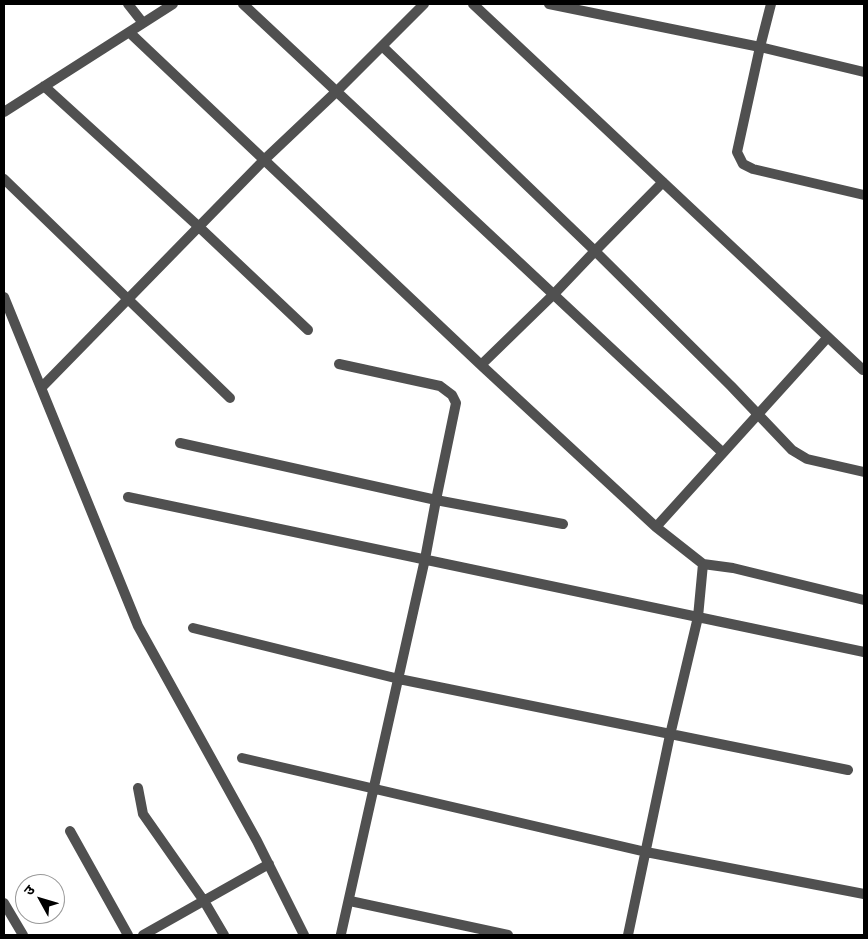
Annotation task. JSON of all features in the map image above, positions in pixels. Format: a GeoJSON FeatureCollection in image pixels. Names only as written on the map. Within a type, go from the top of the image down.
{"type":"FeatureCollection","features":[{"type":"Feature","properties":{"kind":"street"},"geometry":{"type":"LineString","coordinates":[[128,4],[143,23]]}},
{"type":"Feature","properties":{"kind":"street"},"geometry":{"type":"LineString","coordinates":[[4,112],[172,4]]}},
{"type":"Feature","properties":{"kind":"street"},"geometry":{"type":"LineString","coordinates":[[242,4],[722,452]]}},
{"type":"Feature","properties":{"kind":"street"},"geometry":{"type":"LineString","coordinates":[[40,388],[264,160],[337,91],[424,4]]}},
{"type":"Feature","properties":{"kind":"street"},"geometry":{"type":"LineString","coordinates":[[473,4],[863,370]]}},
{"type":"Feature","properties":{"kind":"street"},"geometry":{"type":"LineString","coordinates":[[549,4],[760,47],[864,72]]}},
{"type":"Feature","properties":{"kind":"street"},"geometry":{"type":"LineString","coordinates":[[771,4],[737,152],[743,164],[753,169],[864,195]]}},
{"type":"Feature","properties":{"kind":"street"},"geometry":{"type":"LineString","coordinates":[[129,32],[481,365],[656,527],[703,564],[733,568],[864,600]]}},
{"type":"Feature","properties":{"kind":"street"},"geometry":{"type":"LineString","coordinates":[[382,46],[595,251],[732,386],[792,450],[807,459],[864,472]]}},
{"type":"Feature","properties":{"kind":"street"},"geometry":{"type":"LineString","coordinates":[[44,86],[198,226],[308,330]]}},
{"type":"Feature","properties":{"kind":"street"},"geometry":{"type":"LineString","coordinates":[[4,179],[230,398]]}},
{"type":"Feature","properties":{"kind":"street"},"geometry":{"type":"LineString","coordinates":[[481,365],[554,294],[663,182]]}},
{"type":"Feature","properties":{"kind":"street"},"geometry":{"type":"LineString","coordinates":[[4,297],[138,626],[269,864],[304,935]]}},
{"type":"Feature","properties":{"kind":"street"},"geometry":{"type":"LineString","coordinates":[[656,527],[828,337]]}},
{"type":"Feature","properties":{"kind":"street"},"geometry":{"type":"LineString","coordinates":[[339,364],[440,386],[452,395],[456,403],[425,559],[342,934]]}},
{"type":"Feature","properties":{"kind":"street"},"geometry":{"type":"LineString","coordinates":[[180,443],[436,500],[563,524]]}},
{"type":"Feature","properties":{"kind":"street"},"geometry":{"type":"LineString","coordinates":[[128,498],[864,652]]}},
{"type":"Feature","properties":{"kind":"street"},"geometry":{"type":"LineString","coordinates":[[628,935],[670,735],[698,617],[703,564]]}},
{"type":"Feature","properties":{"kind":"street"},"geometry":{"type":"LineString","coordinates":[[193,628],[399,679],[848,770]]}},
{"type":"Feature","properties":{"kind":"street"},"geometry":{"type":"LineString","coordinates":[[242,758],[646,852],[864,894]]}},
{"type":"Feature","properties":{"kind":"street"},"geometry":{"type":"LineString","coordinates":[[138,788],[143,814],[204,901],[224,935]]}},
{"type":"Feature","properties":{"kind":"street"},"geometry":{"type":"LineString","coordinates":[[70,831],[128,935]]}},
{"type":"Feature","properties":{"kind":"street"},"geometry":{"type":"LineString","coordinates":[[143,935],[269,864]]}},
{"type":"Feature","properties":{"kind":"street"},"geometry":{"type":"LineString","coordinates":[[350,902],[508,935]]}},
{"type":"Feature","properties":{"kind":"street"},"geometry":{"type":"LineString","coordinates":[[4,903],[23,935]]}}]}
